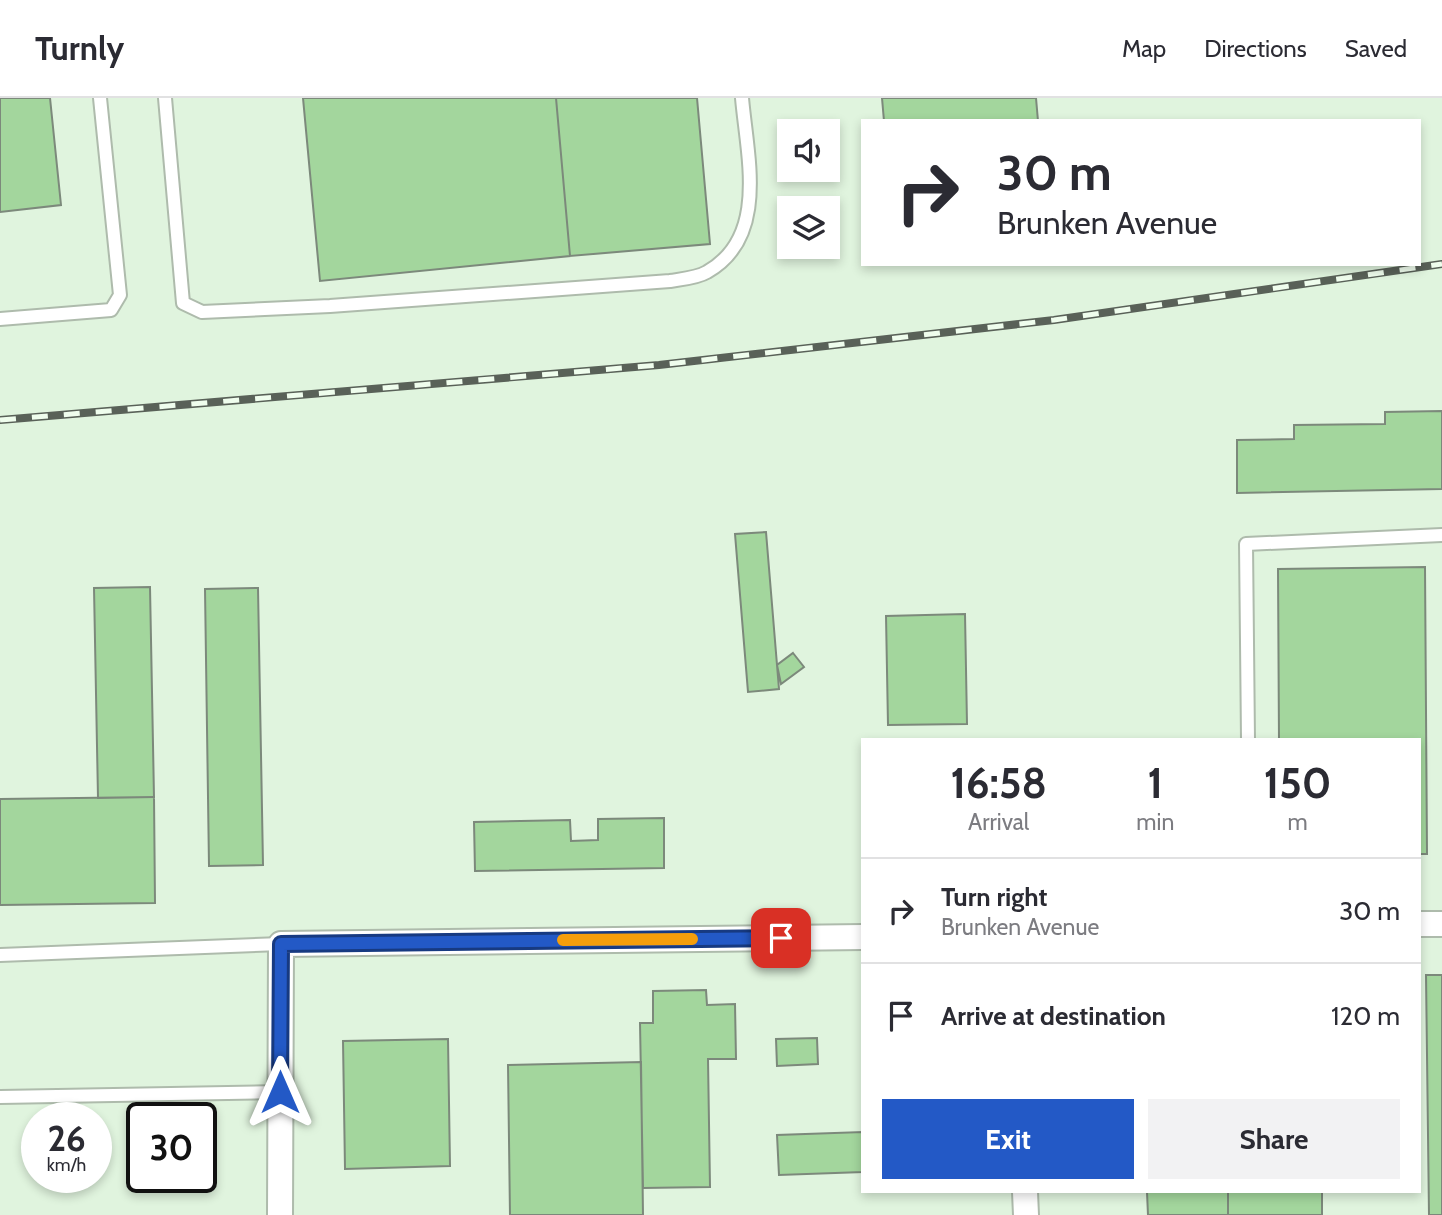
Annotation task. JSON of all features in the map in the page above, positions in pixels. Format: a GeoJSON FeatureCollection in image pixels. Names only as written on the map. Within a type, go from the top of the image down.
{"type":"FeatureCollection","features":[{"type":"Feature","properties":{"kind":"street"},"geometry":{"type":"LineString","coordinates":[[1421,924],[1442,924]]}},
{"type":"Feature","properties":{"kind":"street"},"geometry":{"type":"LineString","coordinates":[[280,1215],[281,944],[861,937]]}},
{"type":"Feature","properties":{"kind":"street"},"geometry":{"type":"LineString","coordinates":[[1025,1193],[1026,1215]]}},
{"type":"Feature","properties":{"kind":"lane"},"geometry":{"type":"LineString","coordinates":[[0,319],[111,310],[120,295],[100,98]]}},
{"type":"Feature","properties":{"kind":"lane"},"geometry":{"type":"LineString","coordinates":[[165,98],[183,303],[202,312],[330,306],[670,281],[706,273],[727,256],[746,226],[751,199],[742,98]]}},
{"type":"Feature","properties":{"kind":"lane"},"geometry":{"type":"LineString","coordinates":[[1248,738],[1246,544],[1442,535]]}},
{"type":"Feature","properties":{"kind":"lane"},"geometry":{"type":"LineString","coordinates":[[0,955],[281,944]]}},
{"type":"Feature","properties":{"kind":"lane"},"geometry":{"type":"LineString","coordinates":[[0,1097],[280,1092]]}},
{"type":"Feature","properties":{"kind":"shaded area"},"geometry":{"type":"Polygon","coordinates":[[[0,98],[1442,98],[1442,1215],[0,1215],[0,98]]]}},
{"type":"Feature","properties":{"kind":"building"},"geometry":{"type":"Polygon","coordinates":[[[0,98],[50,98],[61,205],[0,212],[0,98]]]}},
{"type":"Feature","properties":{"kind":"building"},"geometry":{"type":"Polygon","coordinates":[[[303,98],[556,98],[570,256],[320,281],[303,98]]]}},
{"type":"Feature","properties":{"kind":"building"},"geometry":{"type":"Polygon","coordinates":[[[556,98],[697,98],[710,244],[570,256],[556,98]]]}},
{"type":"Feature","properties":{"kind":"building"},"geometry":{"type":"Polygon","coordinates":[[[882,98],[1036,98],[1038,119],[884,119],[882,98]]]}},
{"type":"Feature","properties":{"kind":"building"},"geometry":{"type":"Polygon","coordinates":[[[1442,411],[1442,489],[1237,493],[1237,440],[1294,439],[1294,425],[1385,424],[1385,412],[1442,411]]]}},
{"type":"Feature","properties":{"kind":"building"},"geometry":{"type":"Polygon","coordinates":[[[766,532],[779,689],[748,692],[735,534],[766,532]]]}},
{"type":"Feature","properties":{"kind":"building"},"geometry":{"type":"Polygon","coordinates":[[[1425,567],[1427,854],[1421,854],[1421,738],[1279,738],[1278,569],[1425,567]]]}},
{"type":"Feature","properties":{"kind":"building"},"geometry":{"type":"Polygon","coordinates":[[[150,587],[154,797],[98,798],[94,588],[150,587]]]}},
{"type":"Feature","properties":{"kind":"building"},"geometry":{"type":"Polygon","coordinates":[[[258,588],[263,865],[209,866],[205,589],[258,588]]]}},
{"type":"Feature","properties":{"kind":"building"},"geometry":{"type":"Polygon","coordinates":[[[965,614],[967,724],[888,725],[886,616],[965,614]]]}},
{"type":"Feature","properties":{"kind":"building"},"geometry":{"type":"Polygon","coordinates":[[[793,653],[804,667],[781,684],[777,665],[793,653]]]}},
{"type":"Feature","properties":{"kind":"building"},"geometry":{"type":"Polygon","coordinates":[[[154,797],[155,903],[0,905],[0,799],[154,797]]]}},
{"type":"Feature","properties":{"kind":"building"},"geometry":{"type":"Polygon","coordinates":[[[664,818],[664,868],[475,871],[474,822],[570,820],[571,841],[598,840],[598,819],[664,818]]]}},
{"type":"Feature","properties":{"kind":"building"},"geometry":{"type":"Polygon","coordinates":[[[1426,975],[1442,975],[1442,1215],[1429,1215],[1426,975]]]}},
{"type":"Feature","properties":{"kind":"building"},"geometry":{"type":"Polygon","coordinates":[[[706,990],[707,1005],[735,1004],[736,1059],[708,1059],[710,1187],[643,1188],[640,1023],[653,1023],[653,991],[706,990]]]}},
{"type":"Feature","properties":{"kind":"building"},"geometry":{"type":"Polygon","coordinates":[[[817,1038],[818,1064],[777,1066],[776,1039],[817,1038]]]}},
{"type":"Feature","properties":{"kind":"building"},"geometry":{"type":"Polygon","coordinates":[[[448,1039],[450,1166],[345,1169],[343,1041],[448,1039]]]}},
{"type":"Feature","properties":{"kind":"building"},"geometry":{"type":"Polygon","coordinates":[[[641,1062],[643,1215],[510,1215],[508,1065],[641,1062]]]}},
{"type":"Feature","properties":{"kind":"building"},"geometry":{"type":"Polygon","coordinates":[[[861,1132],[861,1172],[779,1175],[777,1135],[861,1132]]]}},
{"type":"Feature","properties":{"kind":"building"},"geometry":{"type":"Polygon","coordinates":[[[1147,1193],[1228,1193],[1228,1215],[1148,1215],[1147,1193]]]}},
{"type":"Feature","properties":{"kind":"building"},"geometry":{"type":"Polygon","coordinates":[[[1228,1193],[1322,1193],[1322,1215],[1228,1215],[1228,1193]]]}},
{"type":"Feature","properties":{"kind":"railway"},"geometry":{"type":"LineString","coordinates":[[0,420],[659,365],[1054,320],[1442,264]]}},
{"type":"Feature","properties":{"kind":"slow traffic"},"geometry":{"type":"LineString","coordinates":[[563,940],[692,939]]}},
{"type":"Feature","properties":{"kind":"route"},"geometry":{"type":"LineString","coordinates":[[280,1092],[281,944],[781,938]]}}]}
